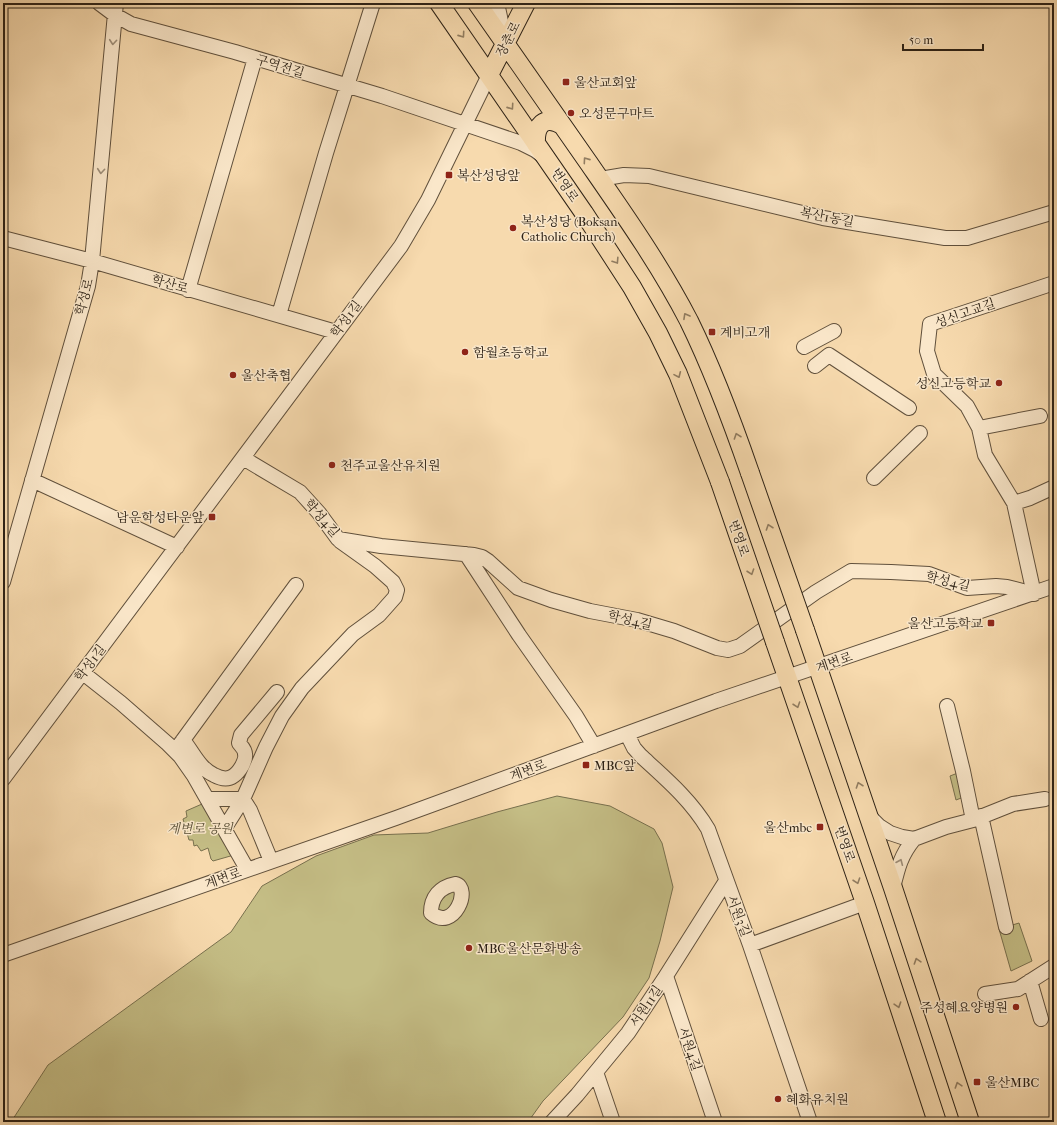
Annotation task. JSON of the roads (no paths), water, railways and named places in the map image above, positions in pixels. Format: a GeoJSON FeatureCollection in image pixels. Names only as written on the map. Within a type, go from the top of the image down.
{"type":"FeatureCollection","features":[{"type":"Feature","properties":{"kind":"main road","name":"번영로"},"geometry":{"type":"LineString","coordinates":[[440,3],[632,287],[658,333],[678,374],[720,482],[776,642],[865,903],[936,1122]]}},
{"type":"Feature","properties":{"kind":"main road"},"geometry":{"type":"LineString","coordinates":[[477,3],[640,237],[688,320],[709,363],[730,416],[818,667],[970,1122]]}},
{"type":"Feature","properties":{"kind":"main road","name":"장춘로"},"geometry":{"type":"LineString","coordinates":[[489,75],[526,3]]}},
{"type":"Feature","properties":{"kind":"main road"},"geometry":{"type":"LineString","coordinates":[[536,144],[536,133],[538,127],[542,123],[552,121],[562,125]]}},
{"type":"Feature","properties":{"kind":"street","name":"구역전길"},"geometry":{"type":"LineString","coordinates":[[99,3],[116,9],[131,24],[255,58],[447,117],[464,125],[521,143],[535,150],[548,161]]}},
{"type":"Feature","properties":{"kind":"street"},"geometry":{"type":"LineString","coordinates":[[279,316],[326,153],[373,3]]}},
{"type":"Feature","properties":{"kind":"street"},"geometry":{"type":"LineString","coordinates":[[498,3],[506,44]]}},
{"type":"Feature","properties":{"kind":"street","name":"학성로"},"geometry":{"type":"LineString","coordinates":[[3,582],[8,542],[32,480],[88,286],[92,261],[116,9]]}},
{"type":"Feature","properties":{"kind":"street"},"geometry":{"type":"LineString","coordinates":[[188,290],[255,58]]}},
{"type":"Feature","properties":{"kind":"street","name":"학성1길"},"geometry":{"type":"LineString","coordinates":[[3,779],[401,246],[428,200],[489,75]]}},
{"type":"Feature","properties":{"kind":"street","name":"복산1동길"},"geometry":{"type":"LineString","coordinates":[[600,179],[624,175],[649,176],[823,218],[945,238],[967,238],[1054,212]]}},
{"type":"Feature","properties":{"kind":"street","name":"학산로"},"geometry":{"type":"LineString","coordinates":[[3,238],[92,261],[336,332]]}},
{"type":"Feature","properties":{"kind":"street","name":"성신고교길"},"geometry":{"type":"LineString","coordinates":[[1034,594],[1014,503],[985,455],[979,428],[966,406],[934,374],[927,351],[930,324],[1054,283]]}},
{"type":"Feature","properties":{"kind":"street"},"geometry":{"type":"LineString","coordinates":[[804,347],[834,331]]}},
{"type":"Feature","properties":{"kind":"street"},"geometry":{"type":"LineString","coordinates":[[815,366],[829,355],[909,408]]}},
{"type":"Feature","properties":{"kind":"street"},"geometry":{"type":"LineString","coordinates":[[979,428],[1040,416]]}},
{"type":"Feature","properties":{"kind":"street"},"geometry":{"type":"LineString","coordinates":[[874,478],[920,433]]}},
{"type":"Feature","properties":{"kind":"street","name":"학성4길"},"geometry":{"type":"LineString","coordinates":[[243,458],[300,492],[319,513],[338,539],[380,546],[466,554],[482,557],[488,560],[518,588],[551,600],[590,611],[637,620],[674,631],[717,648],[728,650],[740,646],[816,592],[851,572],[928,574],[967,588],[996,586],[1034,594]]}},
{"type":"Feature","properties":{"kind":"street"},"geometry":{"type":"LineString","coordinates":[[32,480],[177,547]]}},
{"type":"Feature","properties":{"kind":"street"},"geometry":{"type":"LineString","coordinates":[[1014,503],[1030,498],[1054,486]]}},
{"type":"Feature","properties":{"kind":"street"},"geometry":{"type":"LineString","coordinates":[[224,829],[243,799],[282,716],[302,688],[353,634],[379,615],[395,597],[397,590],[396,587],[388,577],[338,539]]}},
{"type":"Feature","properties":{"kind":"street"},"geometry":{"type":"LineString","coordinates":[[466,554],[519,635],[576,716],[594,746]]}},
{"type":"Feature","properties":{"kind":"street"},"geometry":{"type":"LineString","coordinates":[[179,746],[296,584]]}},
{"type":"Feature","properties":{"kind":"street","name":"계변로"},"geometry":{"type":"LineString","coordinates":[[3,955],[594,746],[716,701],[1054,586]]}},
{"type":"Feature","properties":{"kind":"street"},"geometry":{"type":"LineString","coordinates":[[83,673],[179,746],[191,750],[197,760],[208,772],[226,779],[232,778],[236,775],[244,759],[244,750],[239,743],[241,735],[277,692]]}},
{"type":"Feature","properties":{"kind":"street"},"geometry":{"type":"LineString","coordinates":[[947,706],[1006,926]]}},
{"type":"Feature","properties":{"kind":"street","name":"서원3길"},"geometry":{"type":"LineString","coordinates":[[627,734],[634,748],[641,756],[690,802],[708,829],[750,945],[810,1122]]}},
{"type":"Feature","properties":{"kind":"street"},"geometry":{"type":"LineString","coordinates":[[179,746],[194,776],[247,869]]}},
{"type":"Feature","properties":{"kind":"street"},"geometry":{"type":"LineString","coordinates":[[207,799],[243,799]]}},
{"type":"Feature","properties":{"kind":"street"},"geometry":{"type":"LineString","coordinates":[[243,799],[250,810],[271,861]]}},
{"type":"Feature","properties":{"kind":"street"},"geometry":{"type":"LineString","coordinates":[[869,816],[879,826],[890,833],[914,839],[1014,804],[1045,799]]}},
{"type":"Feature","properties":{"kind":"street"},"geometry":{"type":"LineString","coordinates":[[893,888],[898,867],[905,851],[914,839]]}},
{"type":"Feature","properties":{"kind":"street","name":"서원11길"},"geometry":{"type":"LineString","coordinates":[[552,1122],[628,1033],[726,881]]}},
{"type":"Feature","properties":{"kind":"street"},"geometry":{"type":"LineString","coordinates":[[750,945],[865,903]]}},
{"type":"Feature","properties":{"kind":"street"},"geometry":{"type":"LineString","coordinates":[[985,994],[1018,989],[1054,966]]}},
{"type":"Feature","properties":{"kind":"street","name":"서원4길"},"geometry":{"type":"LineString","coordinates":[[666,976],[715,1122]]}},
{"type":"Feature","properties":{"kind":"street"},"geometry":{"type":"LineString","coordinates":[[1030,981],[1041,1019]]}},
{"type":"Feature","properties":{"kind":"street"},"geometry":{"type":"LineString","coordinates":[[596,1072],[613,1122]]}},
{"type":"Feature","properties":{"kind":"place","name":"울산교회앞"},"geometry":{"type":"Point","coordinates":[566,82]}},
{"type":"Feature","properties":{"kind":"place","name":"오성문구마트"},"geometry":{"type":"Point","coordinates":[571,113]}},
{"type":"Feature","properties":{"kind":"place","name":"복산성당앞"},"geometry":{"type":"Point","coordinates":[449,175]}},
{"type":"Feature","properties":{"kind":"place","name":"복산성당 (Boksan Catholic Church)"},"geometry":{"type":"Point","coordinates":[513,228]}},
{"type":"Feature","properties":{"kind":"place","name":"계비고개"},"geometry":{"type":"Point","coordinates":[712,332]}},
{"type":"Feature","properties":{"kind":"place","name":"함월초등학교"},"geometry":{"type":"Point","coordinates":[465,352]}},
{"type":"Feature","properties":{"kind":"place","name":"울산축협"},"geometry":{"type":"Point","coordinates":[233,375]}},
{"type":"Feature","properties":{"kind":"place","name":"성신고등학교"},"geometry":{"type":"Point","coordinates":[999,383]}},
{"type":"Feature","properties":{"kind":"place","name":"천주교울산유치원"},"geometry":{"type":"Point","coordinates":[332,465]}},
{"type":"Feature","properties":{"kind":"place","name":"남운학성타운앞"},"geometry":{"type":"Point","coordinates":[212,517]}},
{"type":"Feature","properties":{"kind":"place","name":"울산고등학교"},"geometry":{"type":"Point","coordinates":[991,623]}},
{"type":"Feature","properties":{"kind":"place","name":"MBC앞"},"geometry":{"type":"Point","coordinates":[586,765]}},
{"type":"Feature","properties":{"kind":"place","name":"울산mbc"},"geometry":{"type":"Point","coordinates":[820,827]}},
{"type":"Feature","properties":{"kind":"place","name":"MBC울산문화방송"},"geometry":{"type":"Point","coordinates":[469,948]}},
{"type":"Feature","properties":{"kind":"place","name":"주성혜요양병원"},"geometry":{"type":"Point","coordinates":[1016,1007]}},
{"type":"Feature","properties":{"kind":"place","name":"울산MBC"},"geometry":{"type":"Point","coordinates":[977,1082]}},
{"type":"Feature","properties":{"kind":"place","name":"혜화유치원"},"geometry":{"type":"Point","coordinates":[778,1099]}},
{"type":"Feature","properties":{"kind":"park label","name":"계변로 공원"},"geometry":{"type":"Point","coordinates":[200,828]}}]}
